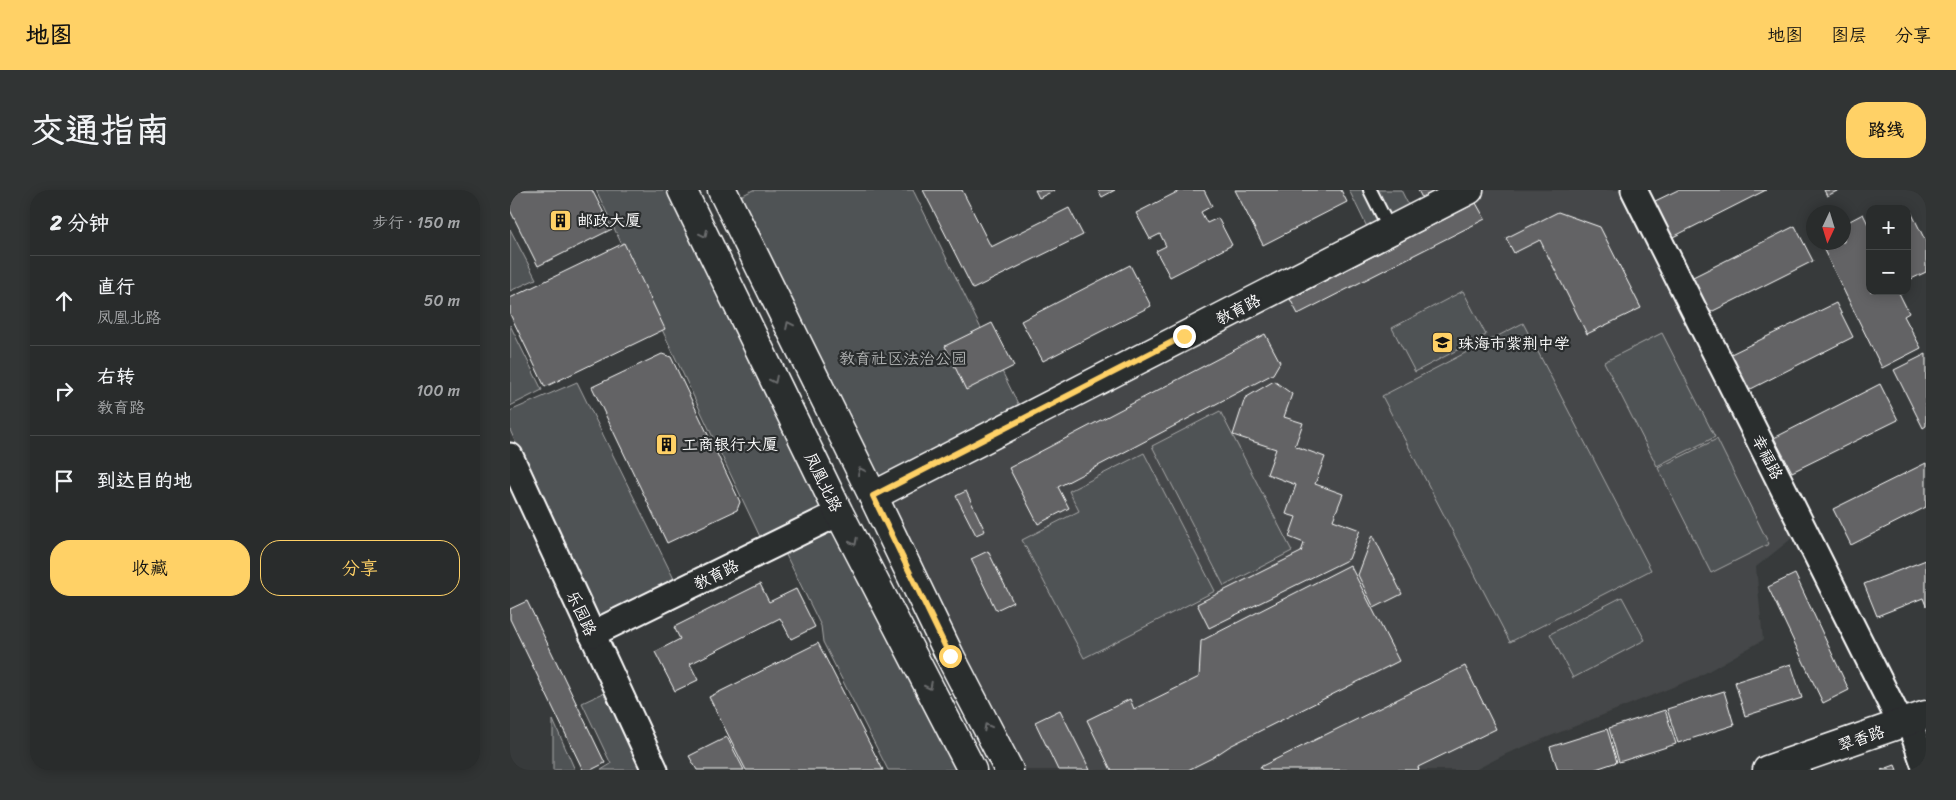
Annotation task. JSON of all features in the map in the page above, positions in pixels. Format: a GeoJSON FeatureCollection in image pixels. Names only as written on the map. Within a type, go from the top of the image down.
{"type":"FeatureCollection","features":[{"type":"Feature","properties":{"kind":"main road","name":"凤凰北路"},"geometry":{"type":"LineString","coordinates":[[682,190],[839,513],[972,770]]}},
{"type":"Feature","properties":{"kind":"main road"},"geometry":{"type":"LineString","coordinates":[[722,190],[950,656],[1009,770]]}},
{"type":"Feature","properties":{"kind":"main road","name":"教育路"},"geometry":{"type":"LineString","coordinates":[[873,496],[1469,190]]}},
{"type":"Feature","properties":{"kind":"main road","name":"翠香路"},"geometry":{"type":"LineString","coordinates":[[1767,770],[1912,720]]}},
{"type":"Feature","properties":{"kind":"street","name":"幸福路"},"geometry":{"type":"LineString","coordinates":[[1634,190],[1912,720],[1926,770]]}},
{"type":"Feature","properties":{"kind":"street","name":"乐园路"},"geometry":{"type":"LineString","coordinates":[[510,456],[655,770]]}},
{"type":"Feature","properties":{"kind":"street","name":"教育路"},"geometry":{"type":"LineString","coordinates":[[592,634],[839,513]]}},
{"type":"Feature","properties":{"kind":"lane"},"geometry":{"type":"LineString","coordinates":[[1370,190],[1390,230]]}},
{"type":"Feature","properties":{"kind":"shaded area","name":"珠海市紫荆中学"},"geometry":{"type":"Polygon","coordinates":[[[1474,190],[1632,190],[1801,531],[1756,567],[1763,640],[1698,677],[1508,753],[1475,770],[1010,770],[879,496],[1474,190]]]}},
{"type":"Feature","properties":{"kind":"green space"},"geometry":{"type":"Polygon","coordinates":[[[596,190],[676,190],[830,510],[763,543],[596,190]]]}},
{"type":"Feature","properties":{"kind":"green space","name":"教育社区法治公园"},"geometry":{"type":"Polygon","coordinates":[[[753,190],[913,190],[1024,416],[876,492],[733,200],[753,190]]]}},
{"type":"Feature","properties":{"kind":"green space"},"geometry":{"type":"Polygon","coordinates":[[[1349,190],[1401,190],[1410,208],[1368,229],[1349,190]]]}},
{"type":"Feature","properties":{"kind":"green space"},"geometry":{"type":"Polygon","coordinates":[[[510,229],[536,279],[510,291],[510,229]]]}},
{"type":"Feature","properties":{"kind":"green space"},"geometry":{"type":"Polygon","coordinates":[[[1463,291],[1486,335],[1415,372],[1392,328],[1463,291]]]}},
{"type":"Feature","properties":{"kind":"green space"},"geometry":{"type":"Polygon","coordinates":[[[1523,323],[1651,570],[1510,642],[1382,396],[1523,323]]]}},
{"type":"Feature","properties":{"kind":"green space"},"geometry":{"type":"Polygon","coordinates":[[[510,325],[542,390],[510,406],[510,325]]]}},
{"type":"Feature","properties":{"kind":"green space"},"geometry":{"type":"Polygon","coordinates":[[[1662,333],[1715,437],[1657,466],[1604,362],[1662,333]]]}},
{"type":"Feature","properties":{"kind":"green space"},"geometry":{"type":"Polygon","coordinates":[[[577,382],[675,581],[595,619],[510,430],[510,411],[577,382]]]}},
{"type":"Feature","properties":{"kind":"green space"},"geometry":{"type":"Polygon","coordinates":[[[1220,411],[1292,551],[1224,586],[1152,446],[1220,411]]]}},
{"type":"Feature","properties":{"kind":"green space"},"geometry":{"type":"Polygon","coordinates":[[[1717,439],[1769,544],[1711,573],[1658,468],[1717,439]]]}},
{"type":"Feature","properties":{"kind":"green space"},"geometry":{"type":"Polygon","coordinates":[[[1144,453],[1215,591],[1084,658],[1022,540],[1079,511],[1069,491],[1144,453]]]}},
{"type":"Feature","properties":{"kind":"green space"},"geometry":{"type":"Polygon","coordinates":[[[835,524],[958,770],[888,770],[823,642],[821,626],[783,549],[835,524]]]}},
{"type":"Feature","properties":{"kind":"green space"},"geometry":{"type":"Polygon","coordinates":[[[1622,597],[1645,640],[1573,678],[1550,634],[1622,597]]]}},
{"type":"Feature","properties":{"kind":"green space"},"geometry":{"type":"Polygon","coordinates":[[[610,690],[647,770],[601,770],[611,764],[582,703],[610,690]]]}},
{"type":"Feature","properties":{"kind":"green space"},"geometry":{"type":"Polygon","coordinates":[[[553,720],[575,770],[553,770],[553,720]]]}},
{"type":"Feature","properties":{"kind":"building","name":"邮政大厦"},"geometry":{"type":"Polygon","coordinates":[[[510,190],[592,190],[612,229],[538,266],[510,210],[510,190]]]}},
{"type":"Feature","properties":{"kind":"building"},"geometry":{"type":"Polygon","coordinates":[[[923,190],[962,190],[991,247],[1069,208],[1083,235],[973,289],[923,190]]]}},
{"type":"Feature","properties":{"kind":"building"},"geometry":{"type":"Polygon","coordinates":[[[1035,190],[1055,190],[1039,198],[1035,190]]]}},
{"type":"Feature","properties":{"kind":"building"},"geometry":{"type":"Polygon","coordinates":[[[1098,190],[1115,190],[1102,197],[1098,190]]]}},
{"type":"Feature","properties":{"kind":"building"},"geometry":{"type":"Polygon","coordinates":[[[1181,190],[1204,190],[1212,206],[1201,212],[1207,223],[1218,218],[1232,245],[1170,277],[1156,251],[1166,246],[1160,234],[1150,239],[1136,213],[1181,190]]]}},
{"type":"Feature","properties":{"kind":"building"},"geometry":{"type":"Polygon","coordinates":[[[1235,190],[1341,190],[1347,202],[1263,245],[1235,190]]]}},
{"type":"Feature","properties":{"kind":"building"},"geometry":{"type":"Polygon","coordinates":[[[1418,190],[1448,190],[1424,202],[1418,190]]]}},
{"type":"Feature","properties":{"kind":"building"},"geometry":{"type":"Polygon","coordinates":[[[1678,190],[1766,190],[1671,238],[1653,202],[1678,190]]]}},
{"type":"Feature","properties":{"kind":"building"},"geometry":{"type":"Polygon","coordinates":[[[1824,190],[1839,190],[1827,196],[1824,190]]]}},
{"type":"Feature","properties":{"kind":"building"},"geometry":{"type":"Polygon","coordinates":[[[1476,203],[1485,219],[1298,314],[1290,299],[1476,203]]]}},
{"type":"Feature","properties":{"kind":"building"},"geometry":{"type":"Polygon","coordinates":[[[1558,212],[1600,227],[1641,308],[1587,334],[1540,240],[1514,253],[1506,238],[1558,212]]]}},
{"type":"Feature","properties":{"kind":"building"},"geometry":{"type":"Polygon","coordinates":[[[1911,212],[1926,242],[1926,272],[1911,279],[1911,212]]]}},
{"type":"Feature","properties":{"kind":"building"},"geometry":{"type":"Polygon","coordinates":[[[1863,214],[1866,220],[1866,295],[1900,295],[1909,313],[1904,316],[1921,348],[1882,368],[1824,250],[1851,250],[1851,220],[1863,214]]]}},
{"type":"Feature","properties":{"kind":"building"},"geometry":{"type":"Polygon","coordinates":[[[1795,226],[1813,261],[1707,314],[1689,279],[1795,226]]]}},
{"type":"Feature","properties":{"kind":"building"},"geometry":{"type":"Polygon","coordinates":[[[624,243],[665,329],[545,387],[510,314],[510,298],[624,243]]]}},
{"type":"Feature","properties":{"kind":"building"},"geometry":{"type":"Polygon","coordinates":[[[1130,265],[1151,306],[1043,361],[1021,321],[1130,265]]]}},
{"type":"Feature","properties":{"kind":"building"},"geometry":{"type":"Polygon","coordinates":[[[1836,303],[1853,337],[1747,391],[1729,355],[1836,303]]]}},
{"type":"Feature","properties":{"kind":"building"},"geometry":{"type":"Polygon","coordinates":[[[992,323],[1014,366],[966,390],[945,346],[992,323]]]}},
{"type":"Feature","properties":{"kind":"building"},"geometry":{"type":"Polygon","coordinates":[[[1265,334],[1280,362],[1273,374],[1058,487],[1069,508],[1038,524],[1009,468],[1265,334]]]}},
{"type":"Feature","properties":{"kind":"building","name":"工商银行大厦"},"geometry":{"type":"Polygon","coordinates":[[[662,354],[671,357],[740,502],[737,510],[667,543],[592,387],[662,354]]]}},
{"type":"Feature","properties":{"kind":"building"},"geometry":{"type":"Polygon","coordinates":[[[1926,354],[1926,426],[1923,428],[1894,370],[1926,354]]]}},
{"type":"Feature","properties":{"kind":"building"},"geometry":{"type":"Polygon","coordinates":[[[1274,381],[1292,394],[1284,417],[1303,423],[1295,446],[1325,457],[1315,484],[1343,494],[1333,520],[1360,530],[1349,559],[1209,628],[1197,604],[1301,552],[1304,543],[1289,537],[1296,517],[1286,514],[1296,485],[1267,474],[1276,449],[1233,435],[1245,398],[1274,381]]]}},
{"type":"Feature","properties":{"kind":"building"},"geometry":{"type":"Polygon","coordinates":[[[1880,384],[1898,420],[1792,472],[1774,438],[1880,384]]]}},
{"type":"Feature","properties":{"kind":"building"},"geometry":{"type":"Polygon","coordinates":[[[1926,463],[1926,507],[1851,545],[1833,509],[1926,463]]]}},
{"type":"Feature","properties":{"kind":"building"},"geometry":{"type":"Polygon","coordinates":[[[966,491],[985,531],[976,535],[956,496],[966,491]]]}},
{"type":"Feature","properties":{"kind":"building"},"geometry":{"type":"Polygon","coordinates":[[[1373,535],[1402,594],[1374,608],[1358,575],[1373,535]]]}},
{"type":"Feature","properties":{"kind":"building"},"geometry":{"type":"Polygon","coordinates":[[[988,551],[1013,602],[996,610],[971,559],[988,551]]]}},
{"type":"Feature","properties":{"kind":"building"},"geometry":{"type":"Polygon","coordinates":[[[1926,560],[1926,606],[1923,598],[1877,616],[1864,584],[1926,560]]]}},
{"type":"Feature","properties":{"kind":"building"},"geometry":{"type":"Polygon","coordinates":[[[1350,565],[1399,661],[1230,746],[1188,770],[1111,770],[1087,720],[1130,699],[1134,709],[1199,677],[1201,641],[1350,565]]]}},
{"type":"Feature","properties":{"kind":"building"},"geometry":{"type":"Polygon","coordinates":[[[1795,574],[1849,690],[1823,703],[1768,587],[1795,574]]]}},
{"type":"Feature","properties":{"kind":"building"},"geometry":{"type":"Polygon","coordinates":[[[760,584],[769,602],[796,589],[815,627],[791,639],[780,618],[690,664],[698,680],[675,691],[655,652],[680,639],[674,627],[760,584]]]}},
{"type":"Feature","properties":{"kind":"building"},"geometry":{"type":"Polygon","coordinates":[[[527,601],[605,763],[591,770],[583,770],[510,619],[510,609],[527,601]]]}},
{"type":"Feature","properties":{"kind":"building"},"geometry":{"type":"Polygon","coordinates":[[[818,643],[883,770],[746,770],[709,697],[818,643]]]}},
{"type":"Feature","properties":{"kind":"building"},"geometry":{"type":"Polygon","coordinates":[[[1791,664],[1802,698],[1745,716],[1735,682],[1791,664]]]}},
{"type":"Feature","properties":{"kind":"building"},"geometry":{"type":"Polygon","coordinates":[[[1465,666],[1496,729],[1418,767],[1419,770],[1262,770],[1260,767],[1465,666]]]}},
{"type":"Feature","properties":{"kind":"building"},"geometry":{"type":"Polygon","coordinates":[[[1724,691],[1734,725],[1678,743],[1667,709],[1724,691]]]}},
{"type":"Feature","properties":{"kind":"building"},"geometry":{"type":"Polygon","coordinates":[[[1060,710],[1090,770],[1058,770],[1035,722],[1060,710]]]}},
{"type":"Feature","properties":{"kind":"building"},"geometry":{"type":"Polygon","coordinates":[[[1665,710],[1676,744],[1619,762],[1609,728],[1665,710]]]}},
{"type":"Feature","properties":{"kind":"building"},"geometry":{"type":"Polygon","coordinates":[[[1607,729],[1617,762],[1593,770],[1558,770],[1550,747],[1607,729]]]}},
{"type":"Feature","properties":{"kind":"building"},"geometry":{"type":"Polygon","coordinates":[[[727,737],[744,770],[697,770],[689,756],[727,737]]]}},
{"type":"Feature","properties":{"kind":"building"},"geometry":{"type":"Polygon","coordinates":[[[1895,765],[1897,770],[1881,770],[1895,765]]]}},
{"type":"Feature","properties":{"kind":"place","name":"邮政大厦"},"geometry":{"type":"Point","coordinates":[561,220]}},
{"type":"Feature","properties":{"kind":"place","name":"珠海市紫荆中学"},"geometry":{"type":"Point","coordinates":[1442,343]}},
{"type":"Feature","properties":{"kind":"place","name":"工商银行大厦"},"geometry":{"type":"Point","coordinates":[666,444]}},
{"type":"Feature","properties":{"kind":"route"},"geometry":{"type":"LineString","coordinates":[[950,656],[873,496],[1184,336]]}}]}
